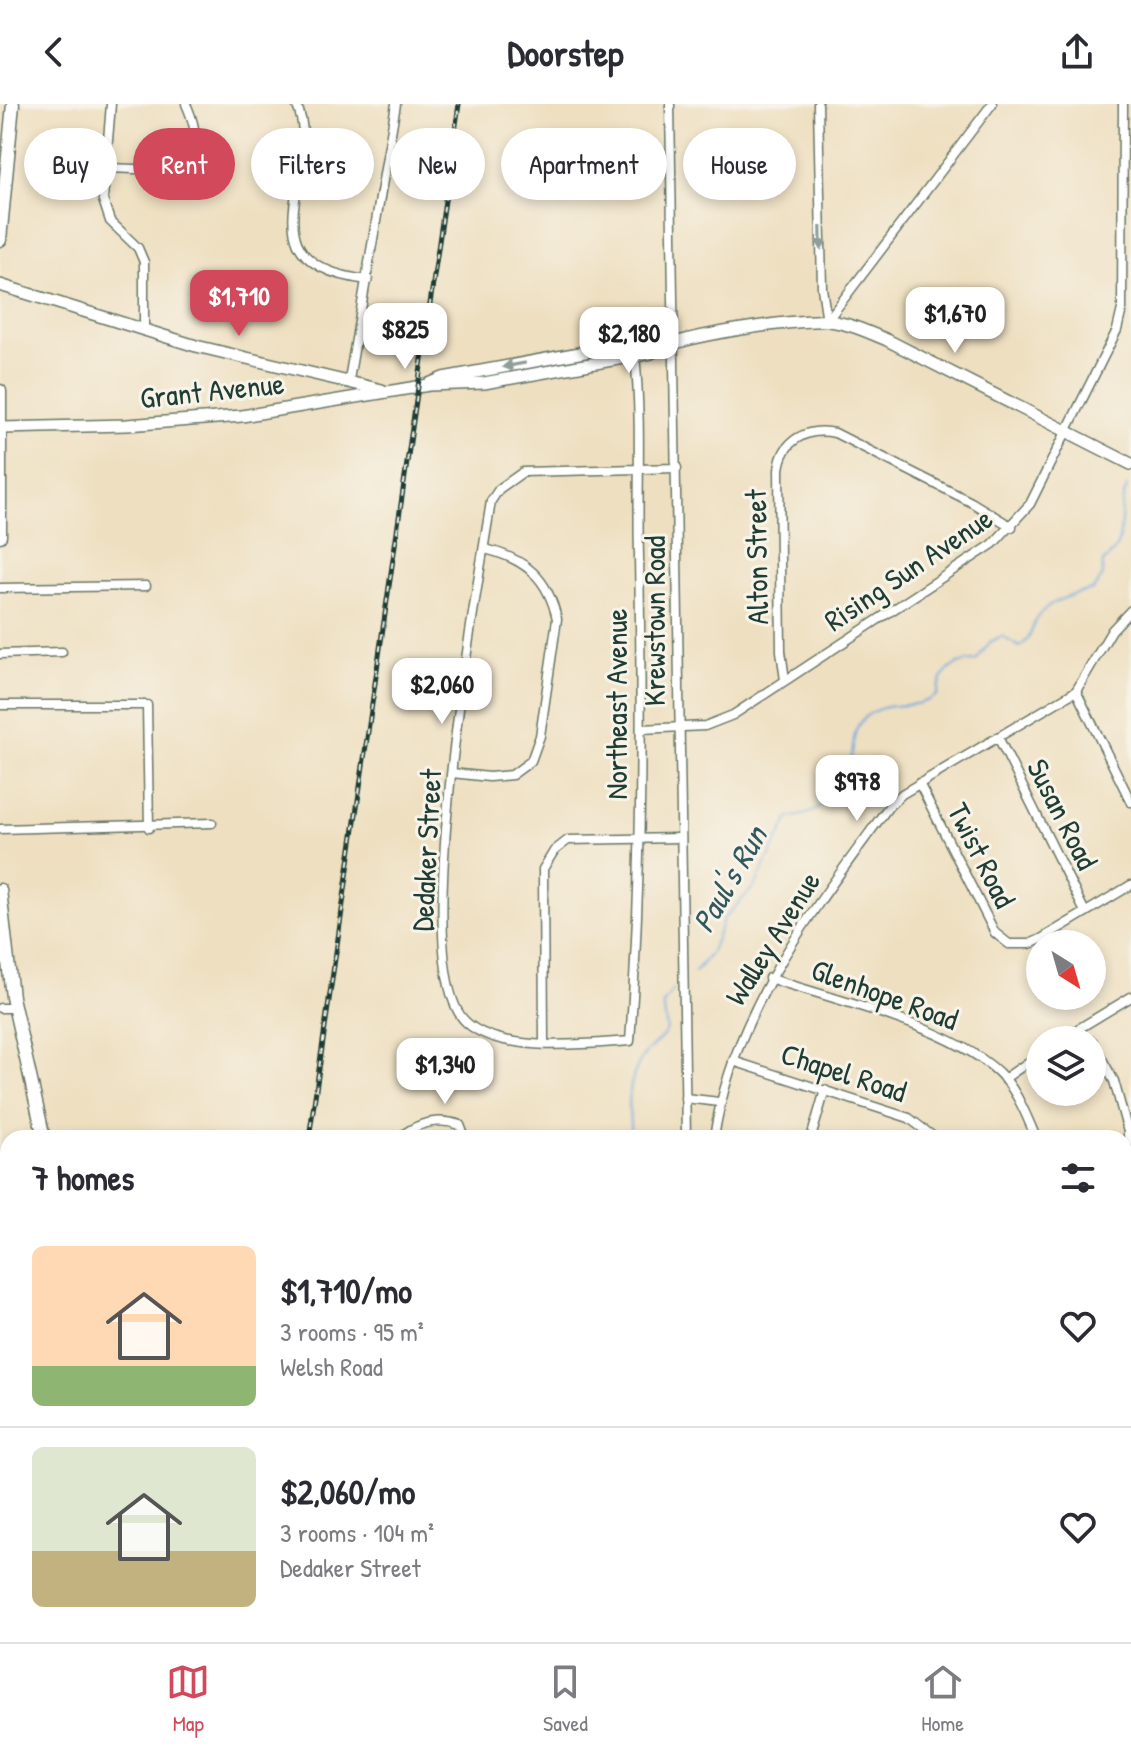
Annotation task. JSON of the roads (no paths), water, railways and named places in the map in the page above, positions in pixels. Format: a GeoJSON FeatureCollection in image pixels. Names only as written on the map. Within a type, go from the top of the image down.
{"type":"FeatureCollection","features":[{"type":"Feature","properties":{"kind":"main road"},"geometry":{"type":"LineString","coordinates":[[0,240],[13,104]]}},
{"type":"Feature","properties":{"kind":"main road"},"geometry":{"type":"LineString","coordinates":[[0,285],[196,346],[387,391]]}},
{"type":"Feature","properties":{"kind":"main road"},"geometry":{"type":"LineString","coordinates":[[827,321],[857,327],[887,340],[1131,464]]}},
{"type":"Feature","properties":{"kind":"main road","name":"Grant Avenue"},"geometry":{"type":"LineString","coordinates":[[0,428],[187,421],[429,385],[484,383],[651,353],[661,345],[676,342],[827,321]]}},
{"type":"Feature","properties":{"kind":"main road","name":"Grant Avenue"},"geometry":{"type":"LineString","coordinates":[[429,385],[443,378],[650,340],[661,345]]}},
{"type":"Feature","properties":{"kind":"main road"},"geometry":{"type":"LineString","coordinates":[[326,375],[341,386],[346,397]]}},
{"type":"Feature","properties":{"kind":"main road"},"geometry":{"type":"LineString","coordinates":[[0,391],[0,536]]}},
{"type":"Feature","properties":{"kind":"main road"},"geometry":{"type":"LineString","coordinates":[[0,890],[4,951],[14,1008],[42,1130]]}},
{"type":"Feature","properties":{"kind":"street"},"geometry":{"type":"LineString","coordinates":[[109,128],[111,104]]}},
{"type":"Feature","properties":{"kind":"street"},"geometry":{"type":"LineString","coordinates":[[117,168],[164,170],[178,165],[190,150],[194,136],[194,122],[186,104]]}},
{"type":"Feature","properties":{"kind":"street"},"geometry":{"type":"LineString","coordinates":[[296,104],[303,132],[292,228],[299,244],[322,270],[335,276],[368,280]]}},
{"type":"Feature","properties":{"kind":"street"},"geometry":{"type":"LineString","coordinates":[[349,380],[396,104]]}},
{"type":"Feature","properties":{"kind":"street","name":"Krewstown Road"},"geometry":{"type":"LineString","coordinates":[[670,104],[686,1130]]}},
{"type":"Feature","properties":{"kind":"street"},"geometry":{"type":"LineString","coordinates":[[818,104],[822,288],[827,321]]}},
{"type":"Feature","properties":{"kind":"street"},"geometry":{"type":"LineString","coordinates":[[827,321],[992,104]]}},
{"type":"Feature","properties":{"kind":"street","name":"Rising Sun Avenue"},"geometry":{"type":"LineString","coordinates":[[641,729],[705,726],[733,715],[971,560],[1012,527],[1030,504],[1117,330],[1128,278],[1123,104]]}},
{"type":"Feature","properties":{"kind":"street"},"geometry":{"type":"LineString","coordinates":[[103,200],[110,221],[138,248],[144,262],[144,329]]}},
{"type":"Feature","properties":{"kind":"street","name":"Northeast Avenue"},"geometry":{"type":"LineString","coordinates":[[544,1043],[630,1041],[640,913],[641,729],[635,356]]}},
{"type":"Feature","properties":{"kind":"street","name":"Alton Street"},"geometry":{"type":"LineString","coordinates":[[785,680],[781,651],[779,470],[786,449],[795,438],[821,430],[835,433],[971,502],[1012,527]]}},
{"type":"Feature","properties":{"kind":"street"},"geometry":{"type":"LineString","coordinates":[[637,469],[677,468]]}},
{"type":"Feature","properties":{"kind":"street","name":"Dedaker Street"},"geometry":{"type":"LineString","coordinates":[[544,1043],[503,1041],[486,1036],[468,1024],[453,1003],[446,985],[446,808],[491,501],[499,489],[520,474],[637,469]]}},
{"type":"Feature","properties":{"kind":"street"},"geometry":{"type":"LineString","coordinates":[[452,773],[489,777],[512,775],[531,761],[540,736],[557,619],[553,602],[536,572],[507,555],[485,549]]}},
{"type":"Feature","properties":{"kind":"street"},"geometry":{"type":"LineString","coordinates":[[0,588],[146,586]]}},
{"type":"Feature","properties":{"kind":"street","name":"Walley Avenue"},"geometry":{"type":"LineString","coordinates":[[715,1130],[719,1102],[733,1061],[769,978],[889,806],[919,783],[1076,691],[1112,630],[1131,610]]}},
{"type":"Feature","properties":{"kind":"street"},"geometry":{"type":"LineString","coordinates":[[0,654],[62,652]]}},
{"type":"Feature","properties":{"kind":"street"},"geometry":{"type":"LineString","coordinates":[[1076,691],[1131,802]]}},
{"type":"Feature","properties":{"kind":"street"},"geometry":{"type":"LineString","coordinates":[[0,705],[147,705],[149,828]]}},
{"type":"Feature","properties":{"kind":"street","name":"Susan Road"},"geometry":{"type":"LineString","coordinates":[[998,737],[1085,912]]}},
{"type":"Feature","properties":{"kind":"street","name":"Twist Road"},"geometry":{"type":"LineString","coordinates":[[919,783],[995,933],[1009,944],[1030,944],[1085,912]]}},
{"type":"Feature","properties":{"kind":"street"},"geometry":{"type":"LineString","coordinates":[[0,829],[149,828],[212,823]]}},
{"type":"Feature","properties":{"kind":"street"},"geometry":{"type":"LineString","coordinates":[[544,1043],[543,869],[554,851],[568,840],[680,838]]}},
{"type":"Feature","properties":{"kind":"street"},"geometry":{"type":"LineString","coordinates":[[1085,912],[1131,885]]}},
{"type":"Feature","properties":{"kind":"street","name":"Glenhope Road"},"geometry":{"type":"LineString","coordinates":[[769,978],[934,1033],[968,1051],[1004,1079],[1032,1130]]}},
{"type":"Feature","properties":{"kind":"street"},"geometry":{"type":"LineString","coordinates":[[1079,1026],[1131,997]]}},
{"type":"Feature","properties":{"kind":"street"},"geometry":{"type":"LineString","coordinates":[[0,1008],[14,1008]]}},
{"type":"Feature","properties":{"kind":"street","name":"Chapel Road"},"geometry":{"type":"LineString","coordinates":[[733,1061],[909,1118],[925,1130]]}},
{"type":"Feature","properties":{"kind":"street"},"geometry":{"type":"LineString","coordinates":[[1004,1079],[1026,1064]]}},
{"type":"Feature","properties":{"kind":"street"},"geometry":{"type":"LineString","coordinates":[[1106,1066],[1124,1111],[1126,1130]]}},
{"type":"Feature","properties":{"kind":"street"},"geometry":{"type":"LineString","coordinates":[[813,1130],[825,1090]]}},
{"type":"Feature","properties":{"kind":"street"},"geometry":{"type":"LineString","coordinates":[[685,1098],[719,1102]]}},
{"type":"Feature","properties":{"kind":"street"},"geometry":{"type":"LineString","coordinates":[[409,1130],[417,1124],[450,1122],[460,1125],[462,1130]]}},
{"type":"Feature","properties":{"kind":"waterway","name":"Paul's Run"},"geometry":{"type":"LineString","coordinates":[[695,972],[710,954],[724,918],[755,886],[789,818],[818,808],[835,780],[848,766],[855,734],[864,718],[882,708],[919,703],[937,695],[949,669],[976,661],[990,642],[1002,636],[1019,647],[1028,639],[1036,620],[1046,608],[1069,596],[1093,590],[1102,577],[1103,562],[1117,546],[1127,487]]}},
{"type":"Feature","properties":{"kind":"waterway","name":"Paul's Run"},"geometry":{"type":"LineString","coordinates":[[630,1130],[629,1097],[633,1078],[645,1054],[667,1030],[663,1004],[673,990]]}},
{"type":"Feature","properties":{"kind":"railway"},"geometry":{"type":"LineString","coordinates":[[310,1130],[459,104]]}}]}
